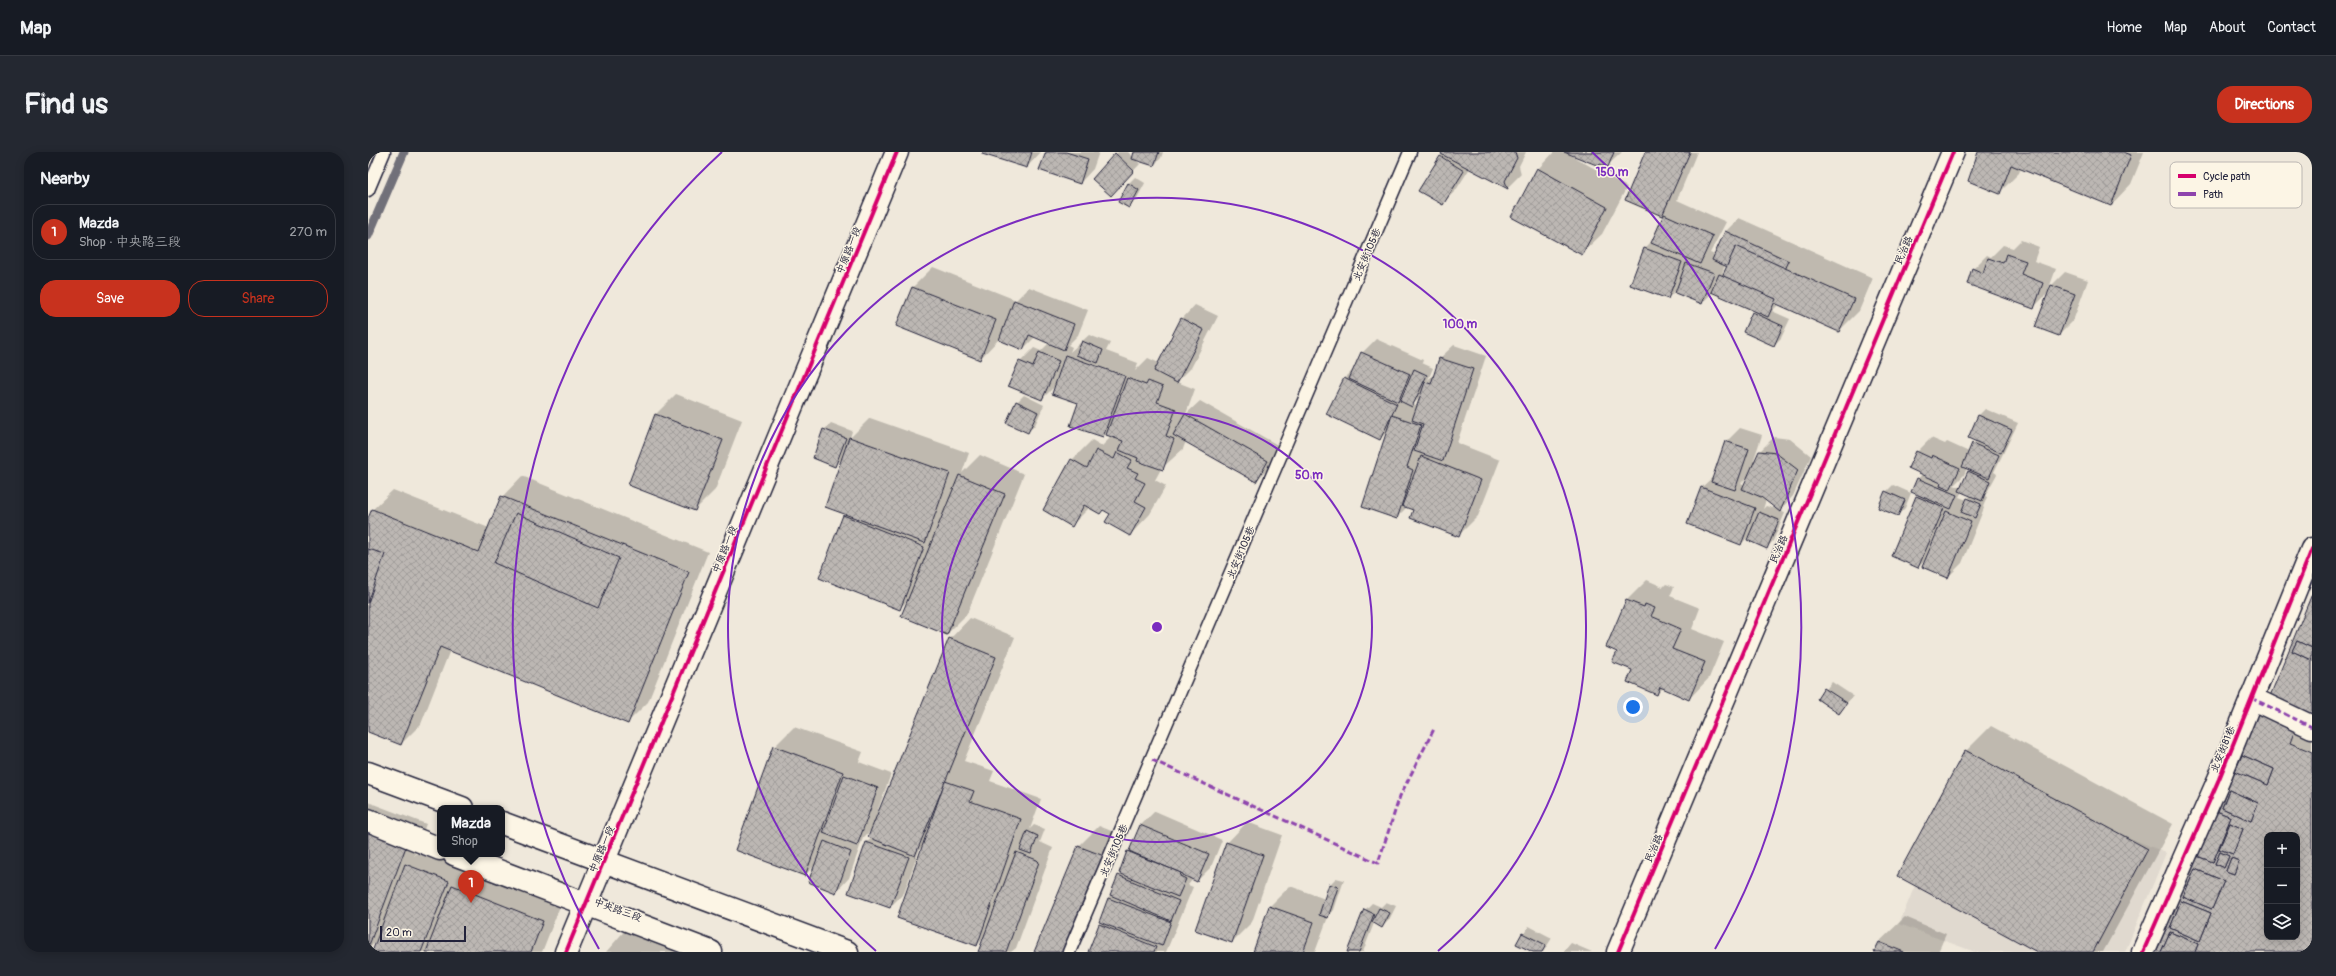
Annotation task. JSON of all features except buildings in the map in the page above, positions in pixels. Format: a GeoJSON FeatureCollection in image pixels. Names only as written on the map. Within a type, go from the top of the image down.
{"type":"FeatureCollection","features":[{"type":"Feature","properties":{"kind":"street","name":"中原路一段"},"geometry":{"type":"LineString","coordinates":[[566,952],[897,152]]}},
{"type":"Feature","properties":{"kind":"street","name":"民治路"},"geometry":{"type":"LineString","coordinates":[[1618,952],[1953,152]]}},
{"type":"Feature","properties":{"kind":"street","name":"北安街81巷"},"geometry":{"type":"LineString","coordinates":[[2143,952],[2219,779],[2312,549]]}},
{"type":"Feature","properties":{"kind":"street"},"geometry":{"type":"LineString","coordinates":[[2251,698],[2312,727]]}},
{"type":"Feature","properties":{"kind":"street"},"geometry":{"type":"LineString","coordinates":[[368,773],[454,805]]}},
{"type":"Feature","properties":{"kind":"street"},"geometry":{"type":"LineString","coordinates":[[368,820],[437,848]]}},
{"type":"Feature","properties":{"kind":"street"},"geometry":{"type":"LineString","coordinates":[[505,824],[847,952]]}},
{"type":"Feature","properties":{"kind":"street","name":"中央路三段"},"geometry":{"type":"LineString","coordinates":[[462,857],[585,906],[711,952]]}},
{"type":"Feature","properties":{"kind":"lane"},"geometry":{"type":"LineString","coordinates":[[368,190],[384,152]]}},
{"type":"Feature","properties":{"kind":"lane","name":"北安街105巷"},"geometry":{"type":"LineString","coordinates":[[1069,952],[1410,152]]}},
{"type":"Feature","properties":{"kind":"shaded area"},"geometry":{"type":"Polygon","coordinates":[[[1964,767],[2166,853],[2125,952],[1975,952],[1899,924],[1964,767]]]}},
{"type":"Feature","properties":{"kind":"waterway"},"geometry":{"type":"LineString","coordinates":[[368,236],[404,152]]}},
{"type":"Feature","properties":{"kind":"marked path"},"geometry":{"type":"LineString","coordinates":[[2251,698],[2312,727]]}},
{"type":"Feature","properties":{"kind":"marked path"},"geometry":{"type":"LineString","coordinates":[[1152,760],[1378,863],[1400,796],[1434,729]]}},
{"type":"Feature","properties":{"kind":"cycle path"},"geometry":{"type":"LineString","coordinates":[[566,952],[897,152]]}},
{"type":"Feature","properties":{"kind":"cycle path"},"geometry":{"type":"LineString","coordinates":[[1618,952],[1953,152]]}},
{"type":"Feature","properties":{"kind":"cycle path"},"geometry":{"type":"LineString","coordinates":[[2143,952],[2219,779],[2312,549]]}},
{"type":"Feature","properties":{"kind":"place","name":"Mazda"},"geometry":{"type":"Point","coordinates":[471,903]}}]}
